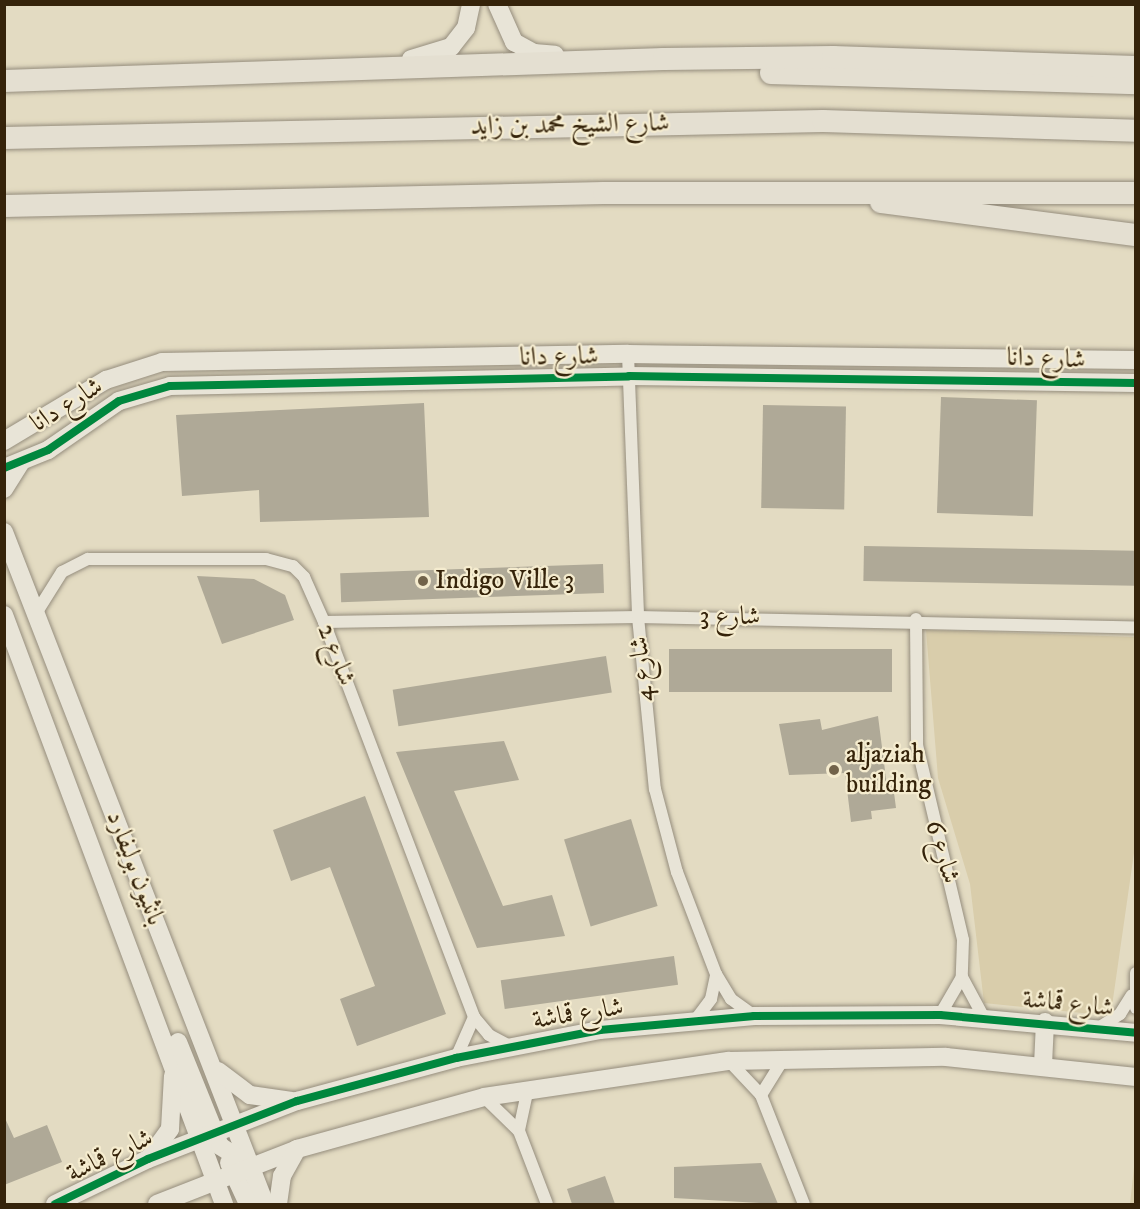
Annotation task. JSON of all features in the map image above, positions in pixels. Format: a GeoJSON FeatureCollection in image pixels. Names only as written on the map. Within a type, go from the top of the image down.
{"type":"FeatureCollection","features":[{"type":"Feature","properties":{"kind":"highway"},"geometry":{"type":"LineString","coordinates":[[4,81],[296,74],[664,59],[833,57],[1136,66]]}},
{"type":"Feature","properties":{"kind":"highway"},"geometry":{"type":"LineString","coordinates":[[349,72],[426,79],[832,73],[1136,83]]}},
{"type":"Feature","properties":{"kind":"highway","name":"شارع الشيخ محمد بن زايد"},"geometry":{"type":"LineString","coordinates":[[4,138],[800,122],[1136,130]]}},
{"type":"Feature","properties":{"kind":"highway"},"geometry":{"type":"LineString","coordinates":[[817,192],[1136,235]]}},
{"type":"Feature","properties":{"kind":"highway"},"geometry":{"type":"LineString","coordinates":[[4,206],[817,192],[1136,193]]}},
{"type":"Feature","properties":{"kind":"street"},"geometry":{"type":"LineString","coordinates":[[296,74],[352,61],[442,53],[466,28],[471,4]]}},
{"type":"Feature","properties":{"kind":"street"},"geometry":{"type":"LineString","coordinates":[[497,4],[506,33],[534,53],[664,59]]}},
{"type":"Feature","properties":{"kind":"street","name":"شارع دانا"},"geometry":{"type":"LineString","coordinates":[[4,441],[106,380],[162,362],[628,354],[1136,360]]}},
{"type":"Feature","properties":{"kind":"street","name":"شارع 4"},"geometry":{"type":"LineString","coordinates":[[628,354],[638,617],[655,789],[677,872],[716,974],[731,999],[754,1016]]}},
{"type":"Feature","properties":{"kind":"street","name":"شارع دانا"},"geometry":{"type":"LineString","coordinates":[[13,465],[119,401],[170,386],[629,376],[1136,383]]}},
{"type":"Feature","properties":{"kind":"street"},"geometry":{"type":"LineString","coordinates":[[4,489],[13,465]]}},
{"type":"Feature","properties":{"kind":"street","name":"بانثيون بوليفارد"},"geometry":{"type":"LineString","coordinates":[[4,532],[237,1127],[243,1169],[265,1204]]}},
{"type":"Feature","properties":{"kind":"street","name":"شارع 2"},"geometry":{"type":"LineString","coordinates":[[35,615],[62,572],[88,559],[266,559],[293,566],[304,577],[324,622],[474,1017],[489,1035],[510,1046]]}},
{"type":"Feature","properties":{"kind":"street","name":"شارع 3"},"geometry":{"type":"LineString","coordinates":[[324,622],[638,617],[916,619],[1136,627]]}},
{"type":"Feature","properties":{"kind":"street","name":"شارع 6"},"geometry":{"type":"LineString","coordinates":[[916,619],[917,745],[957,898],[962,977],[983,1016]]}},
{"type":"Feature","properties":{"kind":"street","name":"بانثيون بوليفارد"},"geometry":{"type":"LineString","coordinates":[[7,626],[173,1063],[207,1137],[215,1181],[224,1204]]}},
{"type":"Feature","properties":{"kind":"street"},"geometry":{"type":"LineString","coordinates":[[1100,1027],[1120,1014],[1132,995],[1136,973]]}},
{"type":"Feature","properties":{"kind":"street"},"geometry":{"type":"LineString","coordinates":[[696,1019],[711,999],[716,974]]}},
{"type":"Feature","properties":{"kind":"street"},"geometry":{"type":"LineString","coordinates":[[940,1015],[962,977]]}},
{"type":"Feature","properties":{"kind":"street"},"geometry":{"type":"LineString","coordinates":[[1132,995],[1136,1008]]}},
{"type":"Feature","properties":{"kind":"street"},"geometry":{"type":"LineString","coordinates":[[153,1011],[176,1037],[207,1137],[243,1169],[248,1204]]}},
{"type":"Feature","properties":{"kind":"street","name":"شارع قماشة"},"geometry":{"type":"LineString","coordinates":[[55,1204],[148,1159],[237,1127],[297,1101],[456,1058],[510,1046],[696,1019],[754,1016],[983,1016],[1100,1027],[1136,1033]]}},
{"type":"Feature","properties":{"kind":"street"},"geometry":{"type":"LineString","coordinates":[[456,1058],[474,1017]]}},
{"type":"Feature","properties":{"kind":"street"},"geometry":{"type":"LineString","coordinates":[[1043,1065],[1045,1022]]}},
{"type":"Feature","properties":{"kind":"street"},"geometry":{"type":"LineString","coordinates":[[761,1095],[766,1080],[786,1057]]}},
{"type":"Feature","properties":{"kind":"street"},"geometry":{"type":"LineString","coordinates":[[157,1204],[297,1149],[484,1096],[729,1060],[786,1057],[946,1057],[1043,1065],[1136,1077]]}},
{"type":"Feature","properties":{"kind":"street"},"geometry":{"type":"LineString","coordinates":[[729,1060],[761,1095],[804,1204]]}},
{"type":"Feature","properties":{"kind":"street"},"geometry":{"type":"LineString","coordinates":[[148,1159],[170,1129],[173,1063]]}},
{"type":"Feature","properties":{"kind":"street"},"geometry":{"type":"LineString","coordinates":[[213,1066],[250,1095],[297,1101]]}},
{"type":"Feature","properties":{"kind":"street"},"geometry":{"type":"LineString","coordinates":[[519,1131],[528,1088]]}},
{"type":"Feature","properties":{"kind":"street"},"geometry":{"type":"LineString","coordinates":[[484,1096],[519,1131],[547,1204]]}},
{"type":"Feature","properties":{"kind":"street"},"geometry":{"type":"LineString","coordinates":[[278,1204],[282,1176],[297,1149]]}},
{"type":"Feature","properties":{"kind":"street"},"geometry":{"type":"LineString","coordinates":[[164,1204],[182,1204]]}},
{"type":"Feature","properties":{"kind":"shaded area"},"geometry":{"type":"Polygon","coordinates":[[[926,630],[1135,637],[1135,846],[1112,1006],[1092,1014],[984,1003],[970,884],[938,778],[926,630]]]}},
{"type":"Feature","properties":{"kind":"shaded area"},"geometry":{"type":"Polygon","coordinates":[[[1135,1158],[1135,1204],[1130,1204],[1135,1158]]]}},
{"type":"Feature","properties":{"kind":"building"},"geometry":{"type":"Polygon","coordinates":[[[941,397],[1037,400],[1033,516],[937,513],[941,397]]]}},
{"type":"Feature","properties":{"kind":"building"},"geometry":{"type":"Polygon","coordinates":[[[424,403],[429,517],[260,522],[259,490],[182,496],[176,415],[424,403]]]}},
{"type":"Feature","properties":{"kind":"building"},"geometry":{"type":"Polygon","coordinates":[[[763,405],[846,406],[844,509],[761,508],[763,405]]]}},
{"type":"Feature","properties":{"kind":"building"},"geometry":{"type":"Polygon","coordinates":[[[864,546],[1136,551],[1135,586],[863,581],[864,546]]]}},
{"type":"Feature","properties":{"kind":"building"},"geometry":{"type":"Polygon","coordinates":[[[603,564],[604,593],[341,602],[340,573],[603,564]]]}},
{"type":"Feature","properties":{"kind":"building"},"geometry":{"type":"Polygon","coordinates":[[[197,576],[254,579],[285,595],[294,620],[222,644],[197,576]]]}},
{"type":"Feature","properties":{"kind":"building"},"geometry":{"type":"Polygon","coordinates":[[[669,649],[892,649],[892,692],[669,692],[669,649]]]}},
{"type":"Feature","properties":{"kind":"building"},"geometry":{"type":"Polygon","coordinates":[[[606,656],[612,693],[398,726],[393,690],[606,656]]]}},
{"type":"Feature","properties":{"kind":"building","name":"aljaziah building"},"geometry":{"type":"Polygon","coordinates":[[[878,716],[887,786],[893,785],[896,808],[871,811],[872,819],[851,822],[845,773],[789,775],[779,724],[820,719],[822,730],[878,716]]]}},
{"type":"Feature","properties":{"kind":"building"},"geometry":{"type":"Polygon","coordinates":[[[504,741],[519,780],[454,791],[503,906],[552,895],[565,936],[477,948],[396,752],[504,741]]]}},
{"type":"Feature","properties":{"kind":"building"},"geometry":{"type":"Polygon","coordinates":[[[365,796],[446,1014],[357,1046],[340,999],[375,986],[330,867],[291,881],[273,830],[365,796]]]}},
{"type":"Feature","properties":{"kind":"building"},"geometry":{"type":"Polygon","coordinates":[[[631,819],[658,906],[591,926],[564,839],[631,819]]]}},
{"type":"Feature","properties":{"kind":"building"},"geometry":{"type":"Polygon","coordinates":[[[674,956],[678,985],[505,1009],[501,980],[674,956]]]}},
{"type":"Feature","properties":{"kind":"building"},"geometry":{"type":"Polygon","coordinates":[[[4,1116],[14,1138],[47,1125],[62,1162],[4,1185],[4,1116]]]}},
{"type":"Feature","properties":{"kind":"building"},"geometry":{"type":"Polygon","coordinates":[[[761,1163],[778,1204],[674,1198],[674,1167],[761,1163]]]}},
{"type":"Feature","properties":{"kind":"building"},"geometry":{"type":"Polygon","coordinates":[[[605,1176],[615,1204],[572,1204],[567,1189],[605,1176]]]}},
{"type":"Feature","properties":{"kind":"cycle path"},"geometry":{"type":"LineString","coordinates":[[4,468],[48,450],[119,401],[170,386],[629,376],[1136,383]]}},
{"type":"Feature","properties":{"kind":"cycle path"},"geometry":{"type":"LineString","coordinates":[[55,1204],[148,1159],[297,1101],[456,1058],[600,1030],[754,1016],[940,1015],[1136,1033]]}},
{"type":"Feature","properties":{"kind":"place","name":"Indigo Ville 3"},"geometry":{"type":"Point","coordinates":[423,581]}},
{"type":"Feature","properties":{"kind":"place","name":"aljaziah building"},"geometry":{"type":"Point","coordinates":[834,770]}}]}
